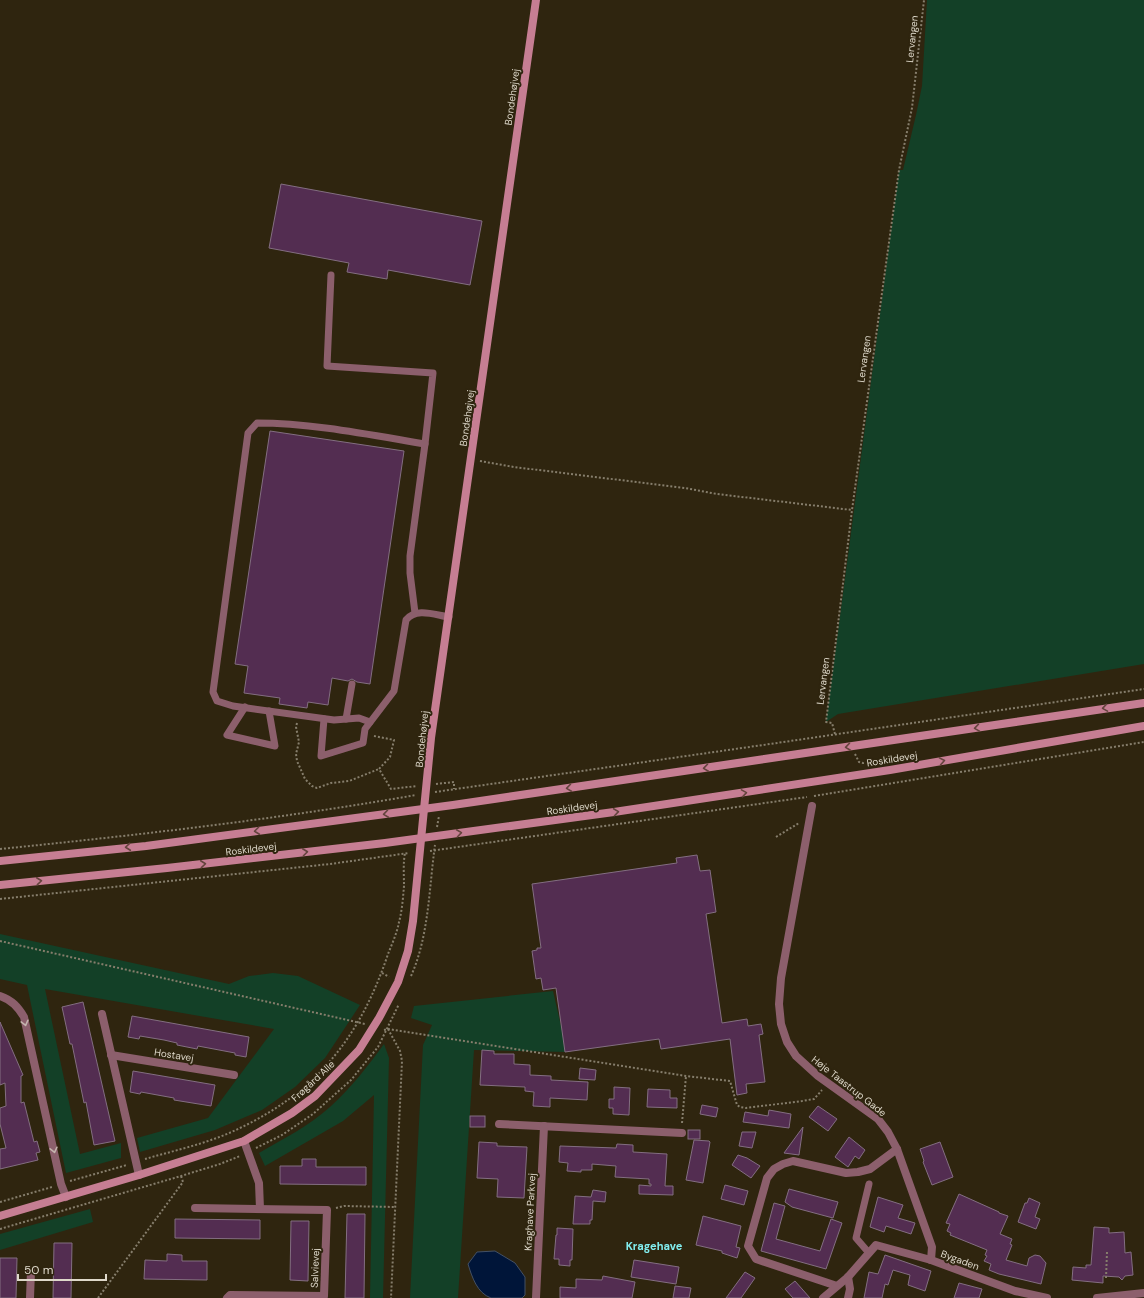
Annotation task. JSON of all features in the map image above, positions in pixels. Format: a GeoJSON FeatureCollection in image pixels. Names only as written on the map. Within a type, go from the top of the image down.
{"type":"FeatureCollection","features":[{"type":"Feature","properties":{"kind":"main road","name":"Bondehøjvej"},"geometry":{"type":"LineString","coordinates":[[421,839],[431,738],[536,0]]}},
{"type":"Feature","properties":{"kind":"main road","name":"Roskildevej"},"geometry":{"type":"LineString","coordinates":[[0,861],[146,846],[441,807],[1144,703]]}},
{"type":"Feature","properties":{"kind":"main road","name":"Roskildevej"},"geometry":{"type":"LineString","coordinates":[[0,885],[421,839],[614,812],[858,775],[1144,726]]}},
{"type":"Feature","properties":{"kind":"main road","name":"Frøgård Alle"},"geometry":{"type":"LineString","coordinates":[[0,1216],[138,1175],[244,1141],[292,1113],[315,1096],[359,1050],[398,982],[408,951],[413,921],[421,839]]}},
{"type":"Feature","properties":{"kind":"street","name":"Høje Taastrup Gade"},"geometry":{"type":"LineString","coordinates":[[812,806],[781,978],[779,1004],[781,1024],[787,1042],[796,1056],[818,1076],[878,1119],[888,1132],[897,1149],[932,1247],[931,1260]]}},
{"type":"Feature","properties":{"kind":"street"},"geometry":{"type":"LineString","coordinates":[[0,996],[7,998],[18,1006],[24,1017],[61,1184],[66,1197]]}},
{"type":"Feature","properties":{"kind":"street"},"geometry":{"type":"LineString","coordinates":[[102,1014],[138,1175]]}},
{"type":"Feature","properties":{"kind":"street","name":"Hostavej"},"geometry":{"type":"LineString","coordinates":[[111,1055],[234,1075]]}},
{"type":"Feature","properties":{"kind":"street"},"geometry":{"type":"LineString","coordinates":[[499,1124],[682,1133]]}},
{"type":"Feature","properties":{"kind":"street","name":"Kraghave Parkvej"},"geometry":{"type":"LineString","coordinates":[[536,1298],[544,1126]]}},
{"type":"Feature","properties":{"kind":"street"},"geometry":{"type":"LineString","coordinates":[[244,1141],[259,1183],[260,1209]]}},
{"type":"Feature","properties":{"kind":"street"},"geometry":{"type":"LineString","coordinates":[[837,1286],[756,1260],[748,1246],[767,1178],[774,1169],[793,1161],[846,1173],[870,1170],[897,1149]]}},
{"type":"Feature","properties":{"kind":"street"},"geometry":{"type":"LineString","coordinates":[[195,1208],[327,1210]]}},
{"type":"Feature","properties":{"kind":"street","name":"Salvievej"},"geometry":{"type":"LineString","coordinates":[[227,1298],[230,1295],[324,1296],[327,1210]]}},
{"type":"Feature","properties":{"kind":"street","name":"Bygaden"},"geometry":{"type":"LineString","coordinates":[[823,1298],[848,1277],[876,1245],[931,1260],[1016,1291],[1047,1298]]}},
{"type":"Feature","properties":{"kind":"street"},"geometry":{"type":"LineString","coordinates":[[30,1298],[31,1271]]}},
{"type":"Feature","properties":{"kind":"street"},"geometry":{"type":"LineString","coordinates":[[848,1277],[850,1289],[848,1298]]}},
{"type":"Feature","properties":{"kind":"street"},"geometry":{"type":"LineString","coordinates":[[1097,1298],[1130,1297],[1144,1294]]}},
{"type":"Feature","properties":{"kind":"lane"},"geometry":{"type":"LineString","coordinates":[[331,275],[327,366],[433,373],[410,556],[410,573],[415,613]]}},
{"type":"Feature","properties":{"kind":"lane"},"geometry":{"type":"LineString","coordinates":[[370,722],[359,718],[334,720],[233,706],[217,701],[213,692],[248,433],[257,423],[281,423],[374,435],[425,444]]}},
{"type":"Feature","properties":{"kind":"lane"},"geometry":{"type":"LineString","coordinates":[[324,719],[321,756],[363,743],[365,729],[394,691],[405,624],[409,616],[415,613],[449,617]]}},
{"type":"Feature","properties":{"kind":"lane"},"geometry":{"type":"LineString","coordinates":[[346,719],[352,684]]}},
{"type":"Feature","properties":{"kind":"lane"},"geometry":{"type":"LineString","coordinates":[[245,707],[227,736],[275,746],[269,711]]}},
{"type":"Feature","properties":{"kind":"lane"},"geometry":{"type":"LineString","coordinates":[[869,1184],[856,1238],[869,1253]]}},
{"type":"Feature","properties":{"kind":"path","name":"Lervangen"},"geometry":{"type":"LineString","coordinates":[[835,734],[832,723],[826,722],[852,510],[899,170],[912,108],[924,0]]}},
{"type":"Feature","properties":{"kind":"path"},"geometry":{"type":"LineString","coordinates":[[471,460],[514,467],[685,488],[717,494],[852,510]]}},
{"type":"Feature","properties":{"kind":"path"},"geometry":{"type":"LineString","coordinates":[[0,849],[248,820],[363,804],[443,790],[1144,689]]}},
{"type":"Feature","properties":{"kind":"path"},"geometry":{"type":"LineString","coordinates":[[846,732],[859,762],[863,763],[864,767],[848,790]]}},
{"type":"Feature","properties":{"kind":"path"},"geometry":{"type":"LineString","coordinates":[[365,734],[394,740],[390,758],[379,769],[391,788],[407,788]]}},
{"type":"Feature","properties":{"kind":"path"},"geometry":{"type":"LineString","coordinates":[[0,899],[405,854],[811,797],[1144,742]]}},
{"type":"Feature","properties":{"kind":"path"},"geometry":{"type":"LineString","coordinates":[[410,978],[417,964],[429,907],[434,850],[443,790]]}},
{"type":"Feature","properties":{"kind":"path"},"geometry":{"type":"LineString","coordinates":[[776,837],[810,816]]}},
{"type":"Feature","properties":{"kind":"path"},"geometry":{"type":"LineString","coordinates":[[0,1202],[202,1142],[238,1129],[279,1107],[308,1084],[346,1042],[358,1022],[382,973],[399,923],[404,889],[405,854],[421,839]]}},
{"type":"Feature","properties":{"kind":"path"},"geometry":{"type":"LineString","coordinates":[[0,941],[358,1022],[374,1026],[382,1030],[388,1028],[686,1076],[730,1081],[737,1105],[740,1107],[746,1108],[802,1102],[814,1098],[828,1083]]}},
{"type":"Feature","properties":{"kind":"path"},"geometry":{"type":"LineString","coordinates":[[0,1229],[220,1164],[248,1153],[282,1135],[313,1114],[351,1080],[378,1047],[401,1000]]}},
{"type":"Feature","properties":{"kind":"path"},"geometry":{"type":"LineString","coordinates":[[388,1028],[400,1050],[402,1061],[391,1298]]}},
{"type":"Feature","properties":{"kind":"path"},"geometry":{"type":"LineString","coordinates":[[682,1133],[686,1076]]}},
{"type":"Feature","properties":{"kind":"path"},"geometry":{"type":"LineString","coordinates":[[98,1298],[183,1182],[181,1176]]}},
{"type":"Feature","properties":{"kind":"path"},"geometry":{"type":"LineString","coordinates":[[327,1210],[344,1206],[395,1207]]}},
{"type":"Feature","properties":{"kind":"path"},"geometry":{"type":"LineString","coordinates":[[1106,1278],[1107,1252]]}},
{"type":"Feature","properties":{"kind":"green space"},"geometry":{"type":"Polygon","coordinates":[[[927,0],[1144,0],[1144,664],[838,714],[826,722],[899,170],[903,170],[922,86],[927,0]]]}},
{"type":"Feature","properties":{"kind":"green space"},"geometry":{"type":"Polygon","coordinates":[[[0,934],[229,984],[249,976],[273,973],[298,976],[360,1005],[325,1058],[295,1087],[262,1110],[215,1130],[140,1152],[137,1138],[208,1118],[274,1029],[45,989],[80,1154],[121,1143],[121,1158],[66,1173],[27,985],[0,979],[0,934]]]}},
{"type":"Feature","properties":{"kind":"green space"},"geometry":{"type":"Polygon","coordinates":[[[553,991],[567,1052],[474,1050],[458,1298],[410,1298],[423,1045],[432,1025],[411,1018],[414,1006],[553,991]]]}},
{"type":"Feature","properties":{"kind":"green space"},"geometry":{"type":"Polygon","coordinates":[[[384,1044],[389,1058],[383,1298],[370,1298],[374,1095],[343,1121],[265,1166],[259,1153],[305,1126],[322,1114],[359,1077],[384,1044]]]}},
{"type":"Feature","properties":{"kind":"green space"},"geometry":{"type":"Polygon","coordinates":[[[90,1209],[93,1222],[0,1250],[0,1234],[90,1209]]]}},
{"type":"Feature","properties":{"kind":"water"},"geometry":{"type":"Polygon","coordinates":[[[495,1251],[515,1263],[525,1277],[525,1295],[522,1298],[491,1298],[486,1296],[476,1284],[468,1264],[477,1252],[495,1251]]]}},
{"type":"Feature","properties":{"kind":"building"},"geometry":{"type":"Polygon","coordinates":[[[281,184],[482,221],[470,285],[388,270],[387,279],[347,272],[349,263],[269,248],[281,184]]]}},
{"type":"Feature","properties":{"kind":"building"},"geometry":{"type":"Polygon","coordinates":[[[270,431],[404,451],[370,684],[357,682],[352,679],[348,681],[332,678],[328,705],[308,702],[307,708],[279,704],[280,698],[244,693],[248,666],[235,664],[270,431]]]}},
{"type":"Feature","properties":{"kind":"building"},"geometry":{"type":"Polygon","coordinates":[[[697,855],[700,871],[710,870],[716,912],[706,914],[722,1023],[747,1019],[748,1026],[761,1024],[763,1034],[759,1035],[765,1082],[746,1084],[747,1093],[737,1095],[730,1039],[661,1049],[659,1039],[565,1052],[556,988],[543,990],[541,978],[536,979],[532,951],[537,950],[537,948],[541,948],[532,884],[677,863],[676,858],[697,855]]]}},
{"type":"Feature","properties":{"kind":"building"},"geometry":{"type":"Polygon","coordinates":[[[83,1002],[115,1141],[94,1145],[86,1102],[84,1103],[72,1044],[70,1044],[62,1007],[83,1002]]]}},
{"type":"Feature","properties":{"kind":"building"},"geometry":{"type":"Polygon","coordinates":[[[132,1016],[249,1037],[246,1057],[235,1055],[235,1053],[198,1046],[197,1049],[177,1045],[177,1043],[164,1040],[140,1036],[139,1039],[128,1037],[132,1016]]]}},
{"type":"Feature","properties":{"kind":"building"},"geometry":{"type":"Polygon","coordinates":[[[0,1022],[23,1075],[21,1076],[21,1103],[24,1102],[34,1142],[37,1141],[40,1152],[36,1153],[38,1160],[0,1169],[0,1149],[6,1148],[0,1124],[0,1108],[6,1106],[5,1083],[0,1085],[0,1022]]]}},
{"type":"Feature","properties":{"kind":"building"},"geometry":{"type":"Polygon","coordinates":[[[482,1050],[494,1051],[494,1054],[514,1054],[514,1064],[530,1065],[530,1075],[551,1076],[551,1080],[588,1082],[587,1100],[550,1098],[550,1107],[533,1106],[534,1092],[525,1091],[525,1087],[480,1085],[482,1050]]]}},
{"type":"Feature","properties":{"kind":"building"},"geometry":{"type":"Polygon","coordinates":[[[580,1068],[596,1070],[595,1080],[579,1079],[580,1068]]]}},
{"type":"Feature","properties":{"kind":"building"},"geometry":{"type":"Polygon","coordinates":[[[133,1071],[215,1085],[211,1106],[174,1100],[174,1098],[141,1092],[140,1094],[130,1092],[133,1071]]]}},
{"type":"Feature","properties":{"kind":"building"},"geometry":{"type":"Polygon","coordinates":[[[614,1087],[630,1088],[629,1115],[613,1114],[613,1108],[609,1108],[609,1099],[614,1099],[614,1087]]]}},
{"type":"Feature","properties":{"kind":"building"},"geometry":{"type":"Polygon","coordinates":[[[648,1089],[670,1090],[670,1098],[677,1098],[677,1108],[647,1107],[648,1089]]]}},
{"type":"Feature","properties":{"kind":"building"},"geometry":{"type":"Polygon","coordinates":[[[702,1105],[718,1108],[716,1117],[700,1114],[702,1105]]]}},
{"type":"Feature","properties":{"kind":"building"},"geometry":{"type":"Polygon","coordinates":[[[818,1106],[837,1119],[828,1131],[809,1117],[818,1106]]]}},
{"type":"Feature","properties":{"kind":"building"},"geometry":{"type":"Polygon","coordinates":[[[769,1110],[791,1114],[789,1128],[743,1122],[745,1112],[768,1116],[769,1110]]]}},
{"type":"Feature","properties":{"kind":"building"},"geometry":{"type":"Polygon","coordinates":[[[470,1116],[485,1116],[485,1127],[470,1127],[470,1116]]]}},
{"type":"Feature","properties":{"kind":"building"},"geometry":{"type":"Polygon","coordinates":[[[803,1127],[799,1155],[784,1153],[803,1127]]]}},
{"type":"Feature","properties":{"kind":"building"},"geometry":{"type":"Polygon","coordinates":[[[688,1130],[700,1130],[700,1139],[688,1139],[688,1130]]]}},
{"type":"Feature","properties":{"kind":"building"},"geometry":{"type":"Polygon","coordinates":[[[742,1132],[756,1132],[752,1148],[739,1146],[742,1132]]]}},
{"type":"Feature","properties":{"kind":"building"},"geometry":{"type":"Polygon","coordinates":[[[849,1137],[865,1150],[859,1159],[855,1156],[848,1167],[835,1157],[849,1137]]]}},
{"type":"Feature","properties":{"kind":"building"},"geometry":{"type":"Polygon","coordinates":[[[694,1140],[710,1142],[703,1183],[686,1180],[694,1140]]]}},
{"type":"Feature","properties":{"kind":"building"},"geometry":{"type":"Polygon","coordinates":[[[479,1142],[497,1143],[497,1146],[527,1147],[524,1198],[497,1197],[498,1179],[477,1178],[479,1142]]]}},
{"type":"Feature","properties":{"kind":"building"},"geometry":{"type":"Polygon","coordinates":[[[940,1142],[953,1177],[932,1185],[923,1162],[920,1149],[940,1142]]]}},
{"type":"Feature","properties":{"kind":"building"},"geometry":{"type":"Polygon","coordinates":[[[617,1144],[633,1145],[633,1152],[667,1154],[665,1186],[673,1186],[673,1195],[639,1194],[639,1185],[651,1186],[651,1184],[649,1184],[649,1179],[615,1177],[616,1166],[592,1164],[592,1170],[581,1170],[581,1172],[567,1171],[568,1163],[559,1162],[560,1146],[616,1148],[617,1144]]]}},
{"type":"Feature","properties":{"kind":"building"},"geometry":{"type":"Polygon","coordinates":[[[738,1155],[747,1158],[760,1166],[751,1178],[732,1165],[738,1155]]]}},
{"type":"Feature","properties":{"kind":"building"},"geometry":{"type":"Polygon","coordinates":[[[302,1159],[316,1159],[316,1167],[366,1167],[366,1185],[280,1184],[280,1166],[302,1166],[302,1159]]]}},
{"type":"Feature","properties":{"kind":"building"},"geometry":{"type":"Polygon","coordinates":[[[725,1185],[748,1191],[744,1205],[721,1199],[725,1185]]]}},
{"type":"Feature","properties":{"kind":"building"},"geometry":{"type":"Polygon","coordinates":[[[789,1189],[838,1202],[833,1218],[792,1207],[785,1202],[789,1189]]]}},
{"type":"Feature","properties":{"kind":"building"},"geometry":{"type":"Polygon","coordinates":[[[593,1190],[606,1192],[605,1202],[593,1201],[592,1220],[590,1220],[590,1224],[573,1224],[575,1196],[591,1197],[593,1190]]]}},
{"type":"Feature","properties":{"kind":"building"},"geometry":{"type":"Polygon","coordinates":[[[959,1194],[1008,1216],[1000,1234],[1012,1239],[1010,1244],[1012,1245],[1006,1260],[1027,1266],[1029,1258],[1035,1255],[1040,1256],[1046,1263],[1041,1284],[999,1274],[989,1270],[991,1264],[984,1261],[987,1256],[985,1255],[987,1250],[950,1235],[951,1233],[947,1231],[950,1224],[946,1223],[959,1194]]]}},
{"type":"Feature","properties":{"kind":"building"},"geometry":{"type":"Polygon","coordinates":[[[878,1197],[903,1205],[898,1218],[915,1223],[911,1234],[886,1226],[884,1232],[870,1227],[878,1197]]]}},
{"type":"Feature","properties":{"kind":"building"},"geometry":{"type":"Polygon","coordinates":[[[1029,1198],[1040,1203],[1035,1217],[1040,1219],[1036,1229],[1018,1222],[1025,1203],[1027,1203],[1029,1198]]]}},
{"type":"Feature","properties":{"kind":"building"},"geometry":{"type":"Polygon","coordinates":[[[774,1203],[785,1206],[776,1239],[820,1251],[831,1219],[842,1223],[826,1269],[761,1251],[774,1203]]]}},
{"type":"Feature","properties":{"kind":"building"},"geometry":{"type":"Polygon","coordinates":[[[347,1214],[365,1214],[364,1298],[345,1298],[347,1214]]]}},
{"type":"Feature","properties":{"kind":"building"},"geometry":{"type":"Polygon","coordinates":[[[703,1216],[741,1226],[736,1247],[740,1248],[737,1258],[722,1253],[722,1251],[696,1245],[703,1216]]]}},
{"type":"Feature","properties":{"kind":"building"},"geometry":{"type":"Polygon","coordinates":[[[175,1219],[260,1220],[260,1239],[175,1238],[175,1219]]]}},
{"type":"Feature","properties":{"kind":"building"},"geometry":{"type":"Polygon","coordinates":[[[291,1221],[309,1221],[308,1281],[290,1280],[291,1221]]]}},
{"type":"Feature","properties":{"kind":"building"},"geometry":{"type":"Polygon","coordinates":[[[1094,1227],[1109,1228],[1109,1233],[1124,1232],[1125,1253],[1131,1252],[1133,1275],[1125,1276],[1122,1280],[1119,1277],[1103,1276],[1103,1283],[1072,1280],[1073,1267],[1086,1268],[1086,1265],[1091,1265],[1094,1227]]]}},
{"type":"Feature","properties":{"kind":"building"},"geometry":{"type":"Polygon","coordinates":[[[557,1228],[573,1229],[572,1260],[570,1260],[570,1266],[559,1265],[559,1259],[554,1259],[557,1228]]]}},
{"type":"Feature","properties":{"kind":"building"},"geometry":{"type":"Polygon","coordinates":[[[54,1243],[72,1243],[71,1298],[53,1298],[54,1243]]]}},
{"type":"Feature","properties":{"kind":"building"},"geometry":{"type":"Polygon","coordinates":[[[167,1254],[182,1255],[182,1261],[207,1261],[207,1280],[144,1279],[145,1260],[167,1261],[167,1254]]]}},
{"type":"Feature","properties":{"kind":"building"},"geometry":{"type":"Polygon","coordinates":[[[885,1255],[931,1271],[925,1291],[908,1285],[910,1275],[893,1270],[888,1285],[885,1284],[882,1298],[864,1298],[869,1272],[878,1274],[885,1255]]]}},
{"type":"Feature","properties":{"kind":"building"},"geometry":{"type":"Polygon","coordinates":[[[0,1258],[17,1258],[16,1298],[0,1298],[0,1258]]]}},
{"type":"Feature","properties":{"kind":"building"},"geometry":{"type":"Polygon","coordinates":[[[634,1260],[679,1267],[676,1284],[631,1277],[634,1260]]]}},
{"type":"Feature","properties":{"kind":"building"},"geometry":{"type":"Polygon","coordinates":[[[745,1272],[755,1278],[741,1298],[726,1298],[745,1272]]]}},
{"type":"Feature","properties":{"kind":"building"},"geometry":{"type":"Polygon","coordinates":[[[603,1276],[635,1282],[632,1298],[560,1298],[560,1287],[576,1288],[576,1279],[602,1280],[603,1276]]]}},
{"type":"Feature","properties":{"kind":"building"},"geometry":{"type":"Polygon","coordinates":[[[795,1281],[810,1298],[793,1298],[785,1289],[795,1281]]]}},
{"type":"Feature","properties":{"kind":"building"},"geometry":{"type":"Polygon","coordinates":[[[959,1283],[982,1289],[979,1298],[954,1298],[959,1283]]]}},
{"type":"Feature","properties":{"kind":"building"},"geometry":{"type":"Polygon","coordinates":[[[675,1286],[691,1288],[689,1298],[673,1298],[675,1286]]]}},
{"type":"Feature","properties":{"kind":"district","name":"Kragehave"},"geometry":{"type":"Point","coordinates":[654,1246]}}]}
